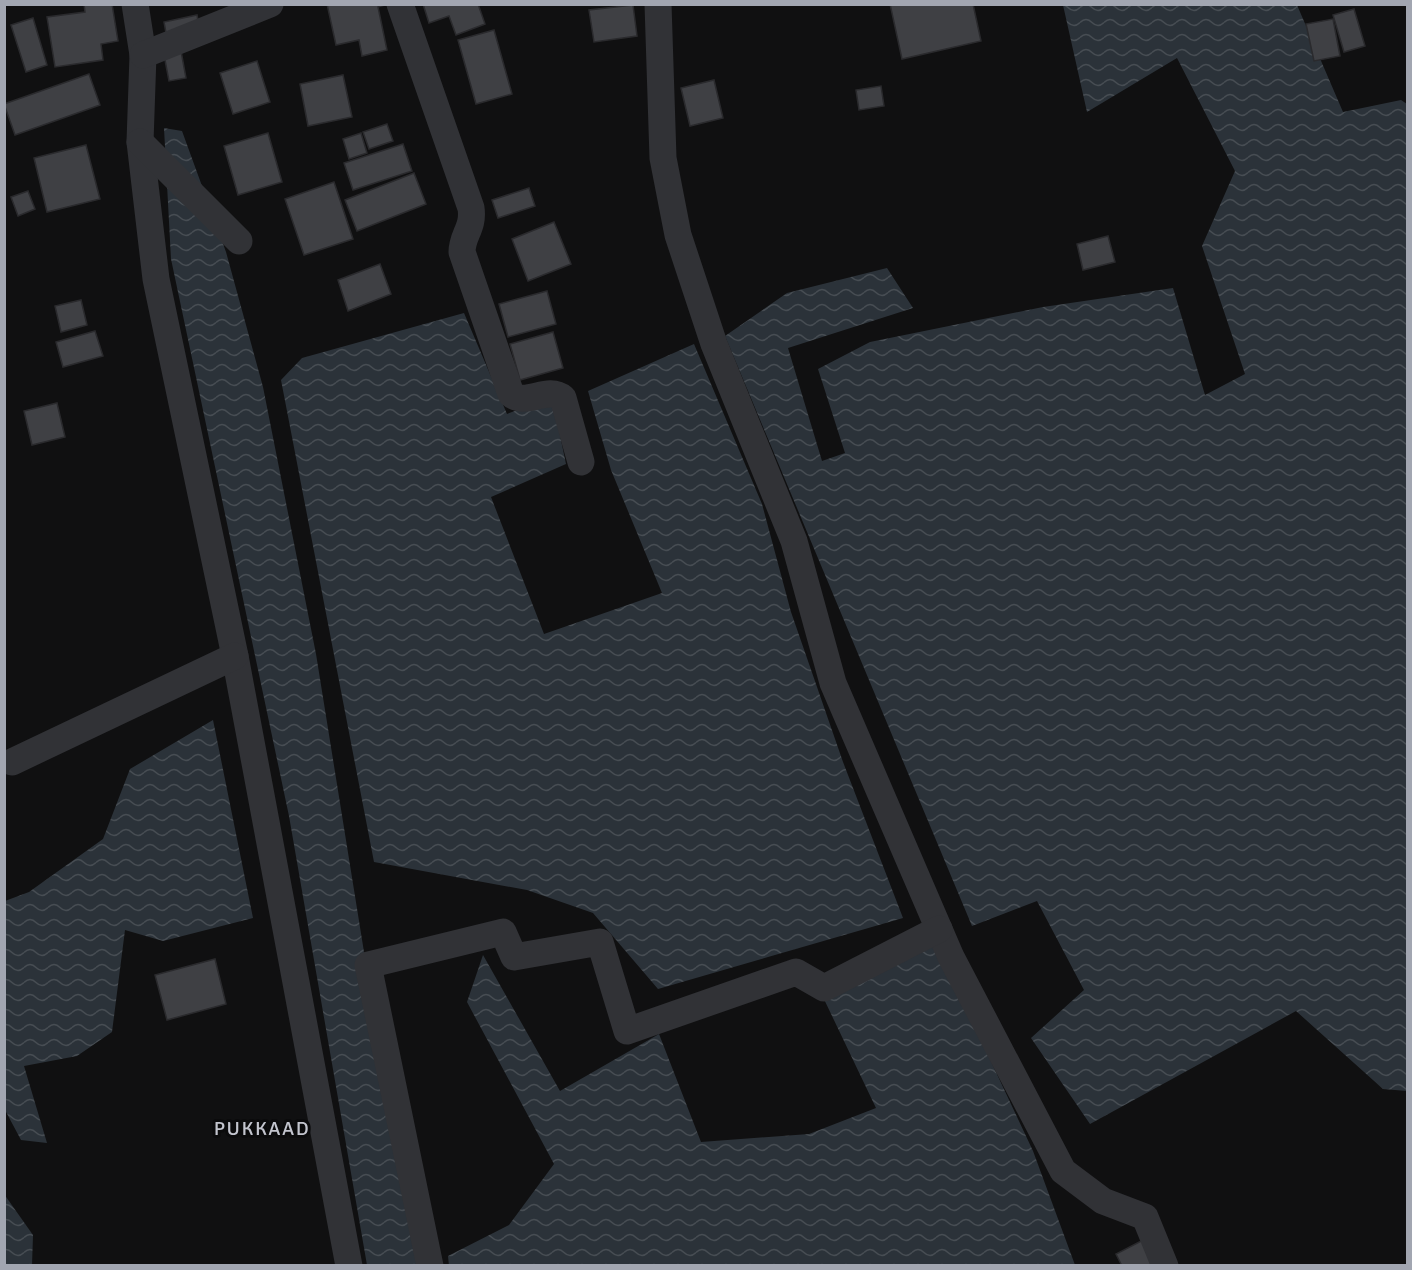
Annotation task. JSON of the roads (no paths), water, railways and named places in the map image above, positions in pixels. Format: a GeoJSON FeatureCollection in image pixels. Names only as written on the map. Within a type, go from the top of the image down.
{"type":"FeatureCollection","features":[{"type":"Feature","properties":{"kind":"street"},"geometry":{"type":"LineString","coordinates":[[135,4],[143,55],[140,142],[156,279],[235,656],[349,1266]]}},
{"type":"Feature","properties":{"kind":"street"},"geometry":{"type":"LineString","coordinates":[[143,55],[270,4]]}},
{"type":"Feature","properties":{"kind":"street"},"geometry":{"type":"LineString","coordinates":[[400,4],[471,208],[473,220],[470,232],[462,243],[462,252],[511,394],[520,399],[551,393],[563,398],[581,462]]}},
{"type":"Feature","properties":{"kind":"street"},"geometry":{"type":"LineString","coordinates":[[657,4],[663,158],[678,235],[714,344],[794,541],[833,682],[951,957],[1063,1171],[1103,1202],[1145,1217],[1165,1266]]}},
{"type":"Feature","properties":{"kind":"street"},"geometry":{"type":"LineString","coordinates":[[140,142],[239,241]]}},
{"type":"Feature","properties":{"kind":"street"},"geometry":{"type":"LineString","coordinates":[[12,762],[235,656]]}},
{"type":"Feature","properties":{"kind":"street"},"geometry":{"type":"LineString","coordinates":[[430,1266],[368,965],[503,932],[514,957],[600,942],[627,1031],[796,972],[824,988],[939,928]]}},
{"type":"Feature","properties":{"kind":"water"},"geometry":{"type":"Polygon","coordinates":[[[1063,5],[1297,5],[1343,112],[1401,100],[1407,104],[1407,1091],[1383,1089],[1296,1011],[1090,1124],[1031,1038],[1084,990],[1037,901],[972,926],[725,336],[787,293],[887,268],[913,308],[788,348],[822,461],[845,453],[818,369],[870,342],[1043,307],[1173,288],[1205,395],[1245,374],[1202,246],[1235,171],[1177,58],[1087,112],[1063,5]]]}},
{"type":"Feature","properties":{"kind":"water"},"geometry":{"type":"Polygon","coordinates":[[[164,128],[182,131],[226,252],[263,387],[316,654],[393,1132],[418,1265],[367,1265],[289,816],[171,259],[164,128]]]}},
{"type":"Feature","properties":{"kind":"water"},"geometry":{"type":"Polygon","coordinates":[[[464,313],[507,414],[552,397],[566,464],[491,497],[544,634],[662,593],[611,470],[588,391],[694,344],[762,504],[791,612],[843,762],[903,918],[658,989],[593,913],[527,890],[374,862],[281,380],[302,358],[464,313]]]}},
{"type":"Feature","properties":{"kind":"water"},"geometry":{"type":"Polygon","coordinates":[[[213,720],[253,918],[163,941],[125,930],[112,1032],[77,1056],[24,1066],[47,1143],[21,1140],[5,1110],[5,901],[29,892],[103,839],[130,769],[213,720]]]}},
{"type":"Feature","properties":{"kind":"water"},"geometry":{"type":"Polygon","coordinates":[[[934,940],[1033,1151],[1075,1265],[449,1266],[448,1256],[509,1225],[554,1164],[467,1002],[483,955],[560,1091],[659,1034],[701,1142],[809,1134],[876,1108],[822,995],[934,940]]]}},
{"type":"Feature","properties":{"kind":"water"},"geometry":{"type":"Polygon","coordinates":[[[4,1194],[33,1235],[32,1265],[5,1265],[4,1194]]]}},
{"type":"Feature","properties":{"kind":"district","name":"PUKKAAD"},"geometry":{"type":"Point","coordinates":[262,1128]}}]}
